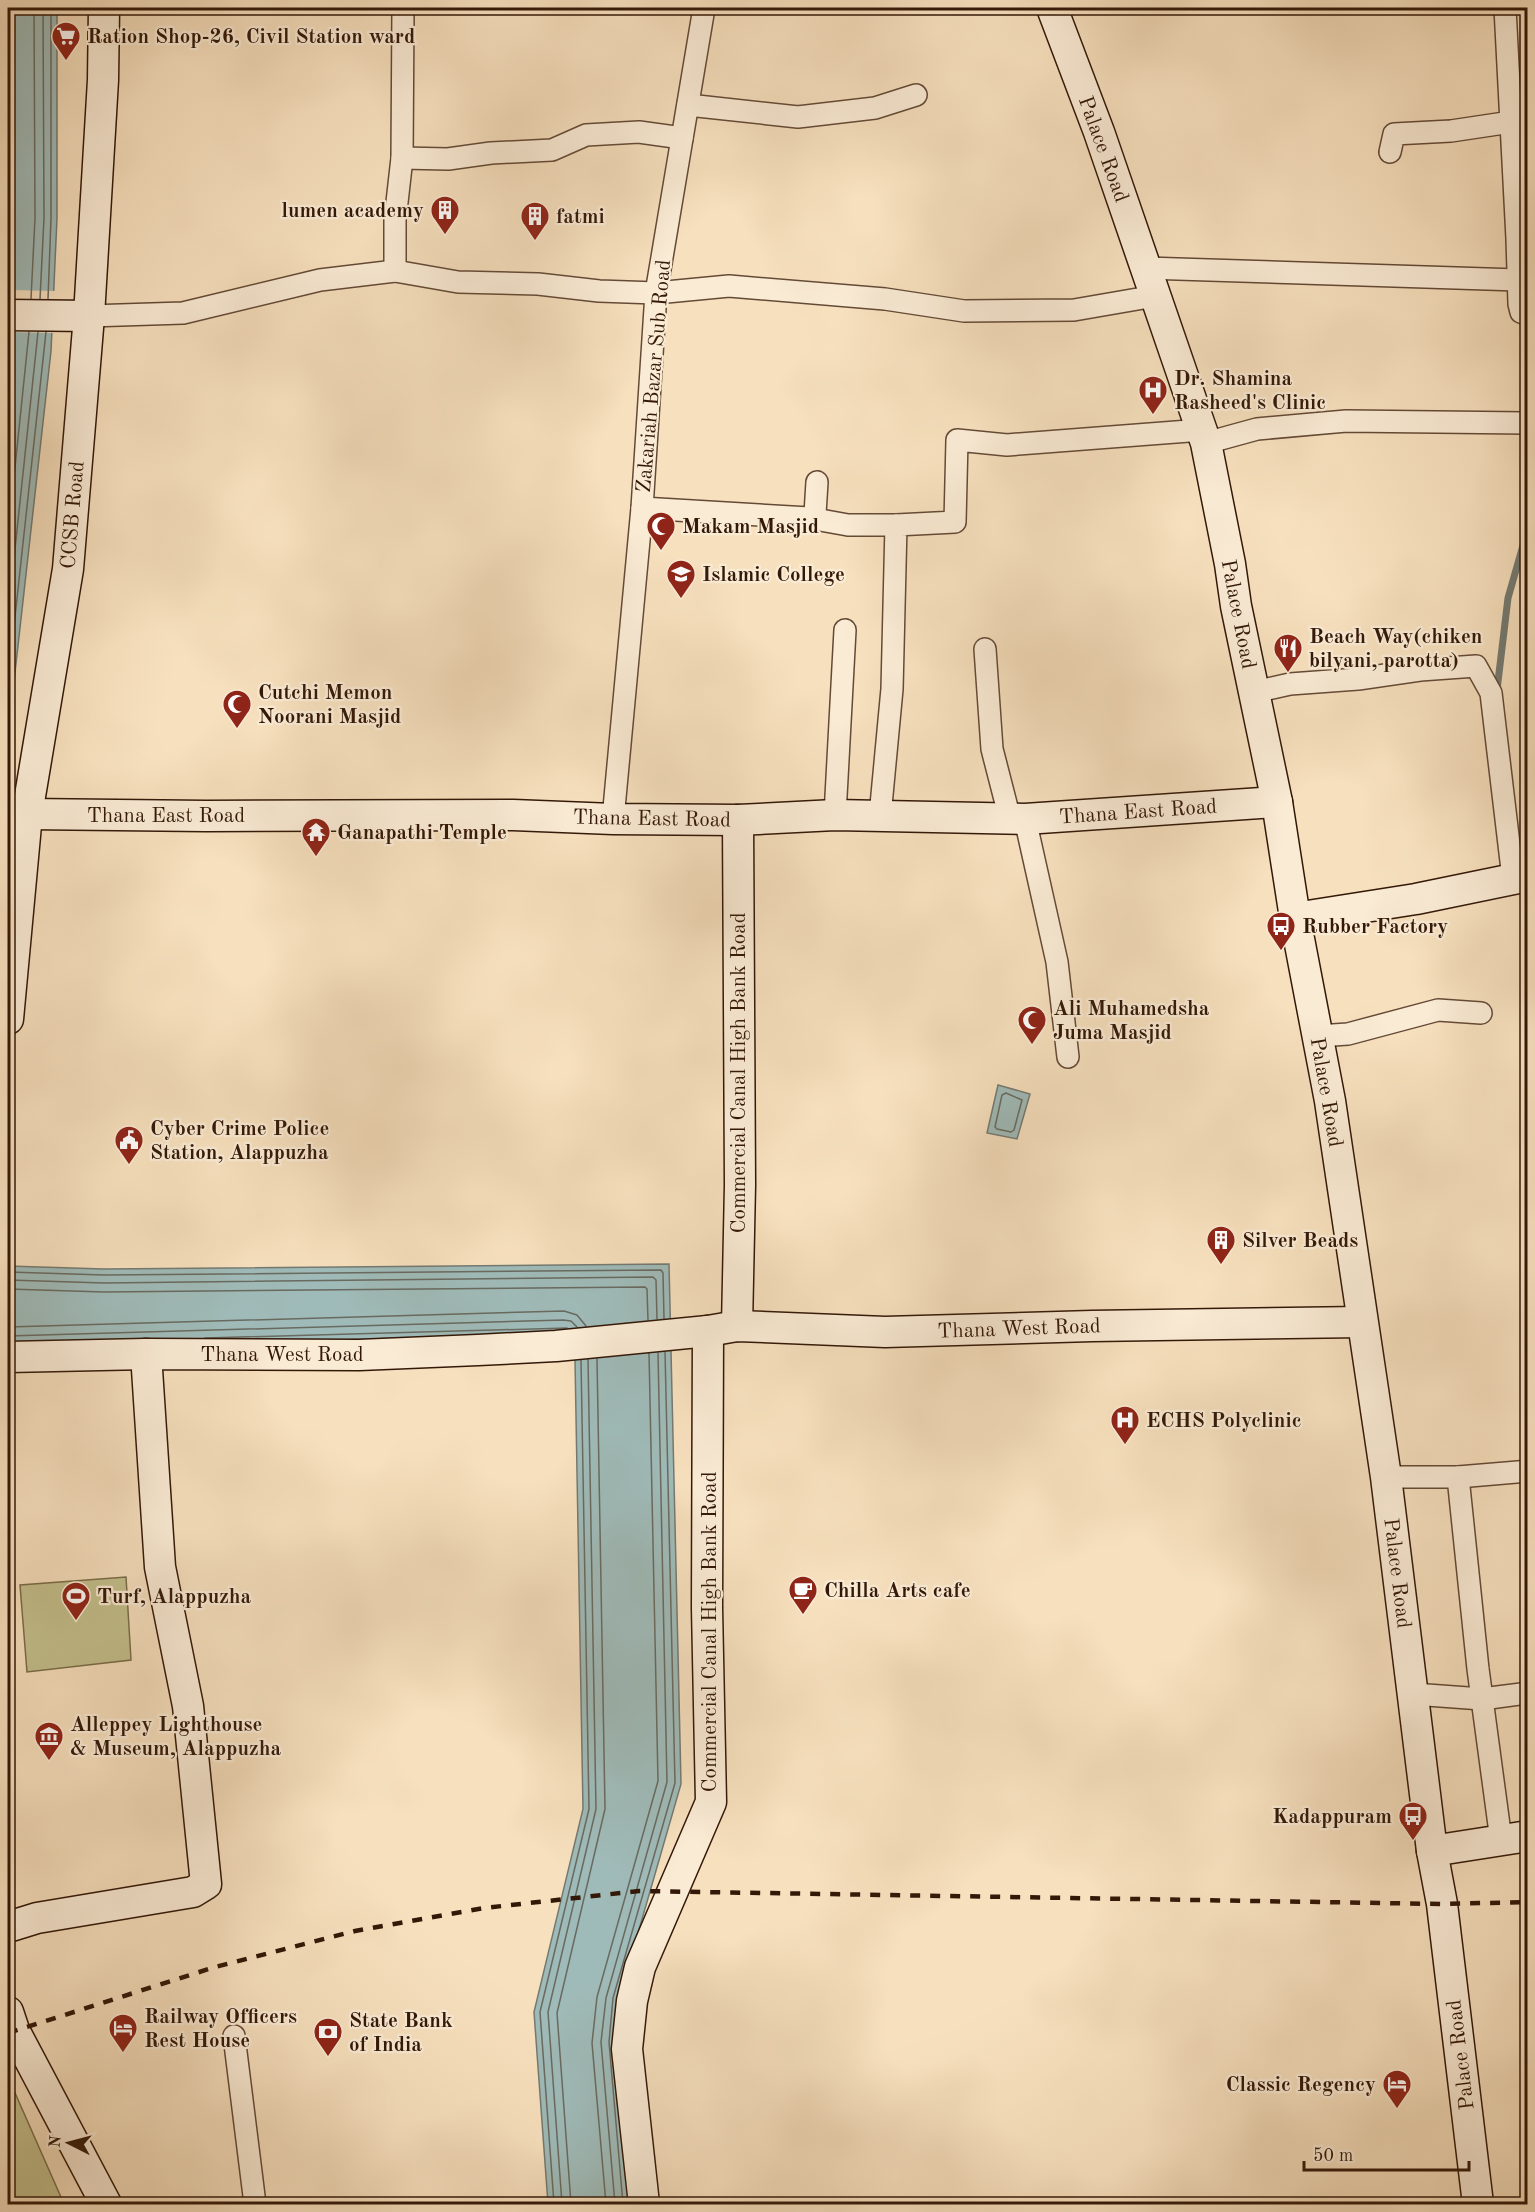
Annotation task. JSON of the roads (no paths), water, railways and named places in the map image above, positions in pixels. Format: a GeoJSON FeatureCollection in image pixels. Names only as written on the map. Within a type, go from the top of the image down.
{"type":"FeatureCollection","features":[{"type":"Feature","properties":{"kind":"main road","name":"CCSB Road"},"geometry":{"type":"LineString","coordinates":[[8,1019],[27,814],[68,569],[74,316],[103,80],[104,8]]}},
{"type":"Feature","properties":{"kind":"main road","name":"Palace Road"},"geometry":{"type":"LineString","coordinates":[[1052,8],[1099,132],[1204,436],[1277,802],[1295,918],[1330,1101],[1386,1478],[1432,1851],[1442,1904],[1478,2205]]}},
{"type":"Feature","properties":{"kind":"main road"},"geometry":{"type":"LineString","coordinates":[[8,315],[74,316]]}},
{"type":"Feature","properties":{"kind":"main road","name":"Thana East Road"},"geometry":{"type":"LineString","coordinates":[[27,814],[513,815],[738,820],[835,815],[1018,819],[1277,802]]}},
{"type":"Feature","properties":{"kind":"main road","name":"Commercial Canal High Bank Road"},"geometry":{"type":"LineString","coordinates":[[737,1326],[740,1185],[738,820]]}},
{"type":"Feature","properties":{"kind":"main road"},"geometry":{"type":"LineString","coordinates":[[1295,918],[1416,899],[1520,877]]}},
{"type":"Feature","properties":{"kind":"main road","name":"Thana West Road"},"geometry":{"type":"LineString","coordinates":[[8,1357],[146,1354],[358,1354],[556,1346],[737,1326],[885,1332],[1362,1322]]}},
{"type":"Feature","properties":{"kind":"main road","name":"Commercial Canal High Bank Road"},"geometry":{"type":"LineString","coordinates":[[644,2205],[627,2049],[632,2001],[640,1967],[711,1802],[707,1608],[708,1331]]}},
{"type":"Feature","properties":{"kind":"main road"},"geometry":{"type":"LineString","coordinates":[[8,1927],[37,1918],[193,1892],[206,1884],[189,1706],[160,1567],[146,1354]]}},
{"type":"Feature","properties":{"kind":"main road"},"geometry":{"type":"LineString","coordinates":[[1432,1851],[1514,1838]]}},
{"type":"Feature","properties":{"kind":"main road"},"geometry":{"type":"LineString","coordinates":[[8,2012],[14,2030],[106,2205]]}},
{"type":"Feature","properties":{"kind":"street"},"geometry":{"type":"LineString","coordinates":[[394,271],[395,220],[402,158],[403,8]]}},
{"type":"Feature","properties":{"kind":"street","name":"Zakariah Bazar Sub Road"},"geometry":{"type":"LineString","coordinates":[[613,819],[642,508],[656,293],[704,8]]}},
{"type":"Feature","properties":{"kind":"street"},"geometry":{"type":"LineString","coordinates":[[1505,8],[1518,304],[1521,312],[1527,315]]}},
{"type":"Feature","properties":{"kind":"street"},"geometry":{"type":"LineString","coordinates":[[688,105],[798,117],[875,108],[916,95]]}},
{"type":"Feature","properties":{"kind":"street"},"geometry":{"type":"LineString","coordinates":[[1390,152],[1394,134],[1451,131],[1511,122]]}},
{"type":"Feature","properties":{"kind":"street"},"geometry":{"type":"LineString","coordinates":[[402,158],[448,159],[491,153],[552,150],[586,135],[639,132],[682,138]]}},
{"type":"Feature","properties":{"kind":"street"},"geometry":{"type":"LineString","coordinates":[[74,316],[183,313],[320,280],[394,271],[458,282],[538,284],[599,291],[656,293],[729,286],[885,298],[964,311],[1074,310],[1151,282],[1518,280]]}},
{"type":"Feature","properties":{"kind":"street"},"geometry":{"type":"LineString","coordinates":[[642,508],[809,518],[848,525],[955,522],[957,440],[1007,445],[1204,436],[1335,422],[1527,423]]}},
{"type":"Feature","properties":{"kind":"street"},"geometry":{"type":"LineString","coordinates":[[809,518],[815,514],[817,482]]}},
{"type":"Feature","properties":{"kind":"street"},"geometry":{"type":"LineString","coordinates":[[880,816],[892,689],[896,525]]}},
{"type":"Feature","properties":{"kind":"street"},"geometry":{"type":"LineString","coordinates":[[835,815],[845,630]]}},
{"type":"Feature","properties":{"kind":"street"},"geometry":{"type":"LineString","coordinates":[[985,649],[992,749],[1018,819],[1057,962],[1068,1057]]}},
{"type":"Feature","properties":{"kind":"street"},"geometry":{"type":"LineString","coordinates":[[1254,692],[1290,684],[1358,680],[1420,670],[1476,666],[1491,693],[1520,877]]}},
{"type":"Feature","properties":{"kind":"street"},"geometry":{"type":"LineString","coordinates":[[1318,1036],[1348,1034],[1438,1010],[1481,1013]]}},
{"type":"Feature","properties":{"kind":"street"},"geometry":{"type":"LineString","coordinates":[[1386,1478],[1458,1477],[1527,1471]]}},
{"type":"Feature","properties":{"kind":"street"},"geometry":{"type":"LineString","coordinates":[[1458,1477],[1482,1699],[1514,1838]]}},
{"type":"Feature","properties":{"kind":"street"},"geometry":{"type":"LineString","coordinates":[[1413,1694],[1482,1699],[1527,1693]]}},
{"type":"Feature","properties":{"kind":"street"},"geometry":{"type":"LineString","coordinates":[[234,2036],[255,2205]]}},
{"type":"Feature","properties":{"kind":"water"},"geometry":{"type":"Polygon","coordinates":[[[8,8],[57,8],[57,218],[51,351],[8,735],[8,8]]]}},
{"type":"Feature","properties":{"kind":"water"},"geometry":{"type":"Polygon","coordinates":[[[998,1085],[1030,1094],[1017,1139],[987,1133],[998,1085]]]}},
{"type":"Feature","properties":{"kind":"water"},"geometry":{"type":"Polygon","coordinates":[[[669,1264],[681,1784],[619,1999],[615,2042],[629,2204],[548,2204],[534,2012],[583,1809],[575,1360],[565,1333],[8,1350],[8,1266],[104,1269],[669,1264]]]}},
{"type":"Feature","properties":{"kind":"waterway"},"geometry":{"type":"LineString","coordinates":[[1497,690],[1508,598],[1528,528]]}},
{"type":"Feature","properties":{"kind":"railway"},"geometry":{"type":"LineString","coordinates":[[8,2033],[215,1967],[355,1931],[484,1908],[639,1891],[1442,1904],[1528,1902]]}},
{"type":"Feature","properties":{"kind":"place","name":"Ration Shop-26, Civil Station ward"},"geometry":{"type":"Point","coordinates":[66,62]}},
{"type":"Feature","properties":{"kind":"place","name":"lumen academy"},"geometry":{"type":"Point","coordinates":[445,236]}},
{"type":"Feature","properties":{"kind":"place","name":"fatmi"},"geometry":{"type":"Point","coordinates":[535,242]}},
{"type":"Feature","properties":{"kind":"place","name":"Dr. Shamina Rasheed's Clinic"},"geometry":{"type":"Point","coordinates":[1153,416]}},
{"type":"Feature","properties":{"kind":"place","name":"Makam Masjid"},"geometry":{"type":"Point","coordinates":[661,552]}},
{"type":"Feature","properties":{"kind":"place","name":"Islamic College"},"geometry":{"type":"Point","coordinates":[681,600]}},
{"type":"Feature","properties":{"kind":"place","name":"Beach Way(chiken bilyani, parotta)"},"geometry":{"type":"Point","coordinates":[1288,674]}},
{"type":"Feature","properties":{"kind":"place","name":"Cutchi Memon Noorani Masjid"},"geometry":{"type":"Point","coordinates":[237,730]}},
{"type":"Feature","properties":{"kind":"place","name":"Ganapathi Temple"},"geometry":{"type":"Point","coordinates":[316,858]}},
{"type":"Feature","properties":{"kind":"place","name":"Rubber Factory"},"geometry":{"type":"Point","coordinates":[1281,952]}},
{"type":"Feature","properties":{"kind":"place","name":"Ali Muhamedsha Juma Masjid"},"geometry":{"type":"Point","coordinates":[1032,1046]}},
{"type":"Feature","properties":{"kind":"place","name":"Cyber Crime Police Station, Alappuzha"},"geometry":{"type":"Point","coordinates":[129,1166]}},
{"type":"Feature","properties":{"kind":"place","name":"Silver Beads"},"geometry":{"type":"Point","coordinates":[1221,1266]}},
{"type":"Feature","properties":{"kind":"place","name":"ECHS Polyclinic"},"geometry":{"type":"Point","coordinates":[1125,1446]}},
{"type":"Feature","properties":{"kind":"place","name":"Chilla Arts cafe"},"geometry":{"type":"Point","coordinates":[803,1616]}},
{"type":"Feature","properties":{"kind":"place","name":"Turf, Alappuzha"},"geometry":{"type":"Point","coordinates":[76,1622]}},
{"type":"Feature","properties":{"kind":"place","name":"Alleppey Lighthouse & Museum, Alappuzha"},"geometry":{"type":"Point","coordinates":[49,1762]}},
{"type":"Feature","properties":{"kind":"place","name":"Kadappuram"},"geometry":{"type":"Point","coordinates":[1413,1842]}},
{"type":"Feature","properties":{"kind":"place","name":"Railway Officers Rest House"},"geometry":{"type":"Point","coordinates":[123,2054]}},
{"type":"Feature","properties":{"kind":"place","name":"State Bank of India"},"geometry":{"type":"Point","coordinates":[328,2058]}},
{"type":"Feature","properties":{"kind":"place","name":"Classic Regency"},"geometry":{"type":"Point","coordinates":[1397,2110]}}]}
